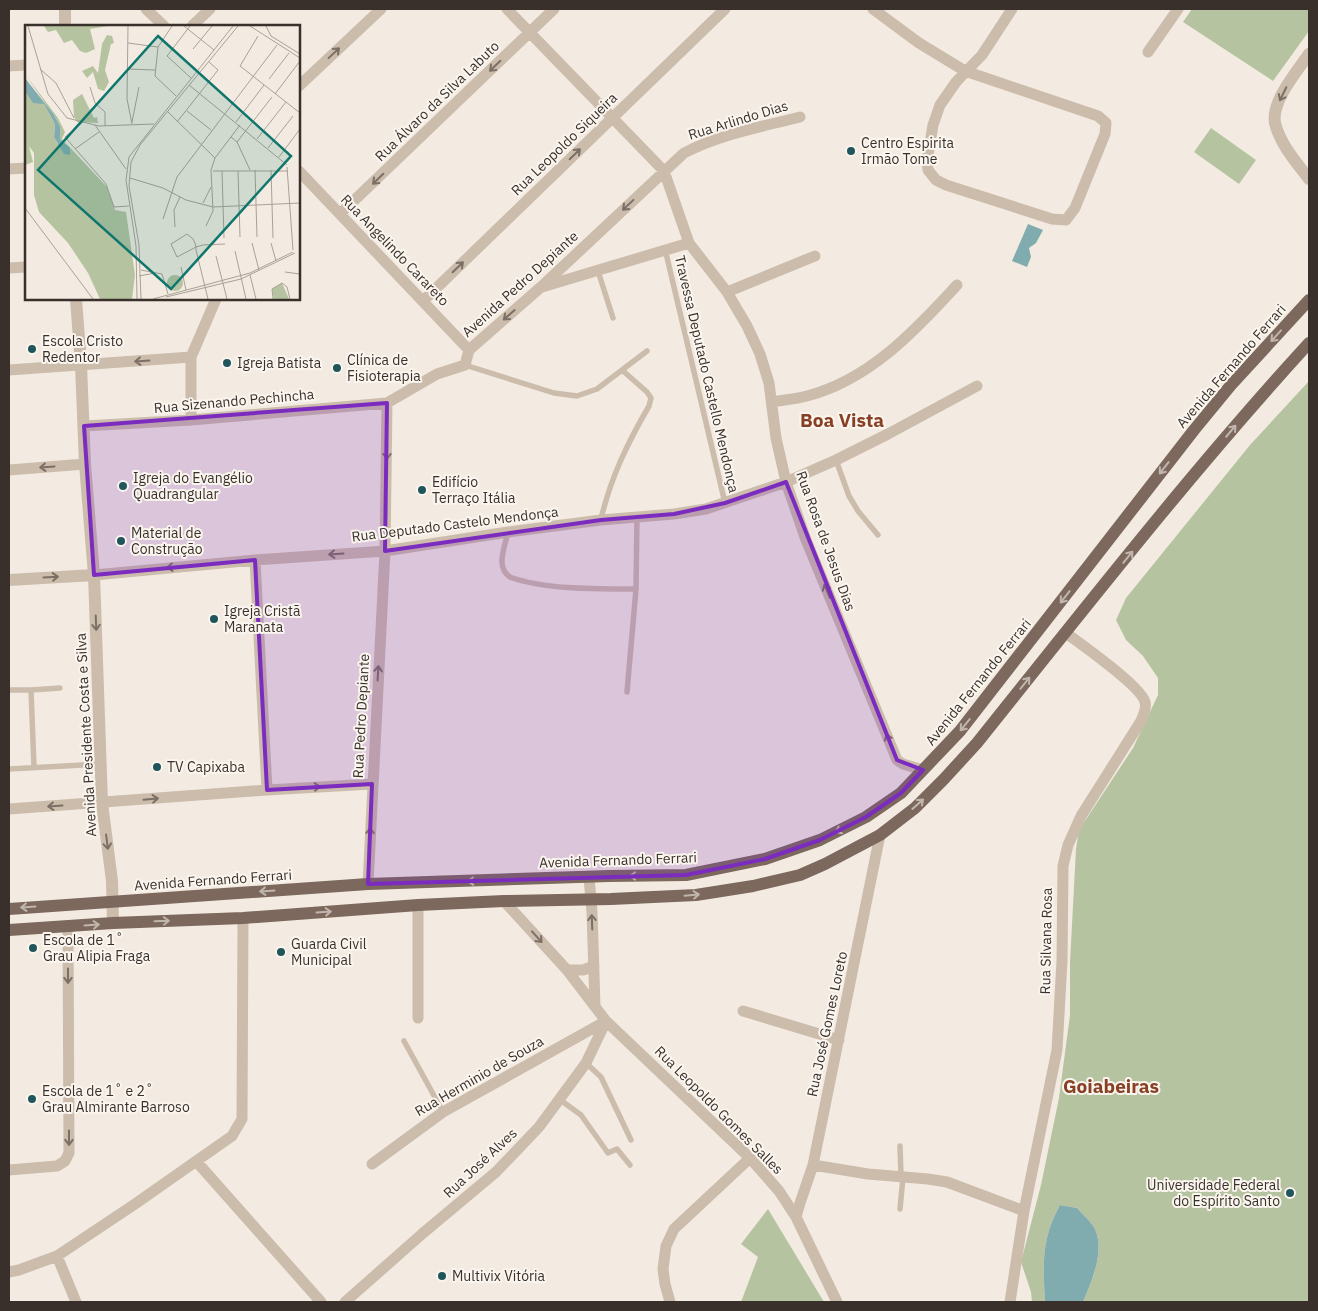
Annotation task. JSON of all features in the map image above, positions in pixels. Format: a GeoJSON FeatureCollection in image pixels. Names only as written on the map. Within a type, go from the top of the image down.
{"type":"FeatureCollection","features":[{"type":"Feature","properties":{"kind":"main road","name":"Avenida Fernando Ferrari"},"geometry":{"type":"LineString","coordinates":[[9,909],[368,884],[686,875],[765,859],[820,840],[866,817],[902,793],[960,731],[1194,430],[1231,385],[1309,300]]}},
{"type":"Feature","properties":{"kind":"main road"},"geometry":{"type":"LineString","coordinates":[[9,930],[113,923],[243,918],[418,905],[696,895],[800,874],[825,864],[880,835],[914,808],[951,772],[977,743],[1198,470],[1309,343]]}},
{"type":"Feature","properties":{"kind":"street"},"geometry":{"type":"LineString","coordinates":[[146,9],[163,25]]}},
{"type":"Feature","properties":{"kind":"street"},"geometry":{"type":"LineString","coordinates":[[193,25],[210,9]]}},
{"type":"Feature","properties":{"kind":"street"},"geometry":{"type":"LineString","coordinates":[[300,85],[381,9]]}},
{"type":"Feature","properties":{"kind":"street"},"geometry":{"type":"LineString","coordinates":[[507,9],[664,172]]}},
{"type":"Feature","properties":{"kind":"street","name":"Rua Álvaro da Silva Labuto"},"geometry":{"type":"LineString","coordinates":[[340,214],[554,9]]}},
{"type":"Feature","properties":{"kind":"street","name":"Rua Leopoldo Siqueira"},"geometry":{"type":"LineString","coordinates":[[423,302],[725,9]]}},
{"type":"Feature","properties":{"kind":"street"},"geometry":{"type":"LineString","coordinates":[[873,9],[919,43],[965,71],[1098,116],[1106,123],[1105,134],[1074,208],[1066,220],[1052,220],[946,185],[936,180],[928,170],[927,161],[933,125],[940,105],[965,71],[982,55],[1011,10]]}},
{"type":"Feature","properties":{"kind":"street"},"geometry":{"type":"LineString","coordinates":[[1148,52],[1178,9]]}},
{"type":"Feature","properties":{"kind":"street"},"geometry":{"type":"LineString","coordinates":[[1309,54],[1288,84],[1277,105],[1275,121],[1280,138],[1309,180]]}},
{"type":"Feature","properties":{"kind":"street"},"geometry":{"type":"LineString","coordinates":[[9,66],[25,65]]}},
{"type":"Feature","properties":{"kind":"street","name":"Rua Arlindo Dias"},"geometry":{"type":"LineString","coordinates":[[664,172],[684,152],[698,145],[800,117]]}},
{"type":"Feature","properties":{"kind":"street"},"geometry":{"type":"LineString","coordinates":[[1293,158],[1309,166]]}},
{"type":"Feature","properties":{"kind":"street"},"geometry":{"type":"LineString","coordinates":[[9,169],[25,168]]}},
{"type":"Feature","properties":{"kind":"street","name":"Rua Rosa de Jesus Dias"},"geometry":{"type":"LineString","coordinates":[[664,172],[689,243],[727,292],[747,326],[760,354],[769,383],[776,438],[786,482],[806,540],[897,760],[902,764],[924,770]]}},
{"type":"Feature","properties":{"kind":"street","name":"Avenida Pedro Depiante"},"geometry":{"type":"LineString","coordinates":[[465,365],[469,350],[541,287],[664,172]]}},
{"type":"Feature","properties":{"kind":"street","name":"Rua Angelindo Carareto"},"geometry":{"type":"LineString","coordinates":[[300,173],[469,350]]}},
{"type":"Feature","properties":{"kind":"street"},"geometry":{"type":"LineString","coordinates":[[541,287],[689,243]]}},
{"type":"Feature","properties":{"kind":"street"},"geometry":{"type":"LineString","coordinates":[[727,292],[815,256]]}},
{"type":"Feature","properties":{"kind":"street"},"geometry":{"type":"LineString","coordinates":[[9,268],[25,267]]}},
{"type":"Feature","properties":{"kind":"street"},"geometry":{"type":"LineString","coordinates":[[772,402],[807,396],[835,386],[865,370],[910,335],[957,285]]}},
{"type":"Feature","properties":{"kind":"street","name":"Avenida Presidente Costa e Silva"},"geometry":{"type":"LineString","coordinates":[[76,300],[85,464],[94,574],[102,803],[112,881],[113,923]]}},
{"type":"Feature","properties":{"kind":"street"},"geometry":{"type":"LineString","coordinates":[[191,420],[191,357],[216,300]]}},
{"type":"Feature","properties":{"kind":"street"},"geometry":{"type":"LineString","coordinates":[[9,370],[191,357]]}},
{"type":"Feature","properties":{"kind":"street"},"geometry":{"type":"LineString","coordinates":[[385,551],[387,403],[436,374],[465,365]]}},
{"type":"Feature","properties":{"kind":"street","name":"Rua Deputado Castelo Mendonça"},"geometry":{"type":"LineString","coordinates":[[94,574],[385,551],[601,520],[674,514],[726,504],[786,482],[836,460],[976,386]]}},
{"type":"Feature","properties":{"kind":"street","name":"Rua Sizenando Pechincha"},"geometry":{"type":"LineString","coordinates":[[84,426],[191,420],[387,403]]}},
{"type":"Feature","properties":{"kind":"street"},"geometry":{"type":"LineString","coordinates":[[9,470],[85,464]]}},
{"type":"Feature","properties":{"kind":"street","name":"Rua Pedro Depiante"},"geometry":{"type":"LineString","coordinates":[[368,884],[385,551]]}},
{"type":"Feature","properties":{"kind":"street"},"geometry":{"type":"LineString","coordinates":[[255,560],[267,790]]}},
{"type":"Feature","properties":{"kind":"street"},"geometry":{"type":"LineString","coordinates":[[9,580],[94,574]]}},
{"type":"Feature","properties":{"kind":"street","name":"Rua Silvana Rosa"},"geometry":{"type":"LineString","coordinates":[[1010,1302],[1024,1211],[1057,1050],[1062,961],[1063,866],[1066,852],[1080,816],[1145,710],[1145,702],[1131,684],[1066,633]]}},
{"type":"Feature","properties":{"kind":"street"},"geometry":{"type":"LineString","coordinates":[[9,809],[372,784]]}},
{"type":"Feature","properties":{"kind":"street","name":"Rua José Gomes Loreto"},"geometry":{"type":"LineString","coordinates":[[796,1217],[813,1165],[880,835]]}},
{"type":"Feature","properties":{"kind":"street"},"geometry":{"type":"LineString","coordinates":[[589,877],[595,1006]]}},
{"type":"Feature","properties":{"kind":"street","name":"Rua Leopoldo Gomes Salles"},"geometry":{"type":"LineString","coordinates":[[504,901],[567,970],[606,1021],[750,1158],[779,1191],[796,1217],[836,1300]]}},
{"type":"Feature","properties":{"kind":"street"},"geometry":{"type":"LineString","coordinates":[[418,905],[418,1018]]}},
{"type":"Feature","properties":{"kind":"street"},"geometry":{"type":"LineString","coordinates":[[9,1272],[57,1256],[136,1204],[232,1136],[242,1119],[243,918]]}},
{"type":"Feature","properties":{"kind":"street"},"geometry":{"type":"LineString","coordinates":[[9,1170],[58,1166],[65,1161],[69,1153],[68,927]]}},
{"type":"Feature","properties":{"kind":"street"},"geometry":{"type":"LineString","coordinates":[[567,970],[583,970],[594,966]]}},
{"type":"Feature","properties":{"kind":"street"},"geometry":{"type":"LineString","coordinates":[[743,1011],[839,1040]]}},
{"type":"Feature","properties":{"kind":"street","name":"Rua José Alves"},"geometry":{"type":"LineString","coordinates":[[345,1302],[496,1172],[539,1127],[586,1063],[606,1021]]}},
{"type":"Feature","properties":{"kind":"street","name":"Rua Herminio de Souza"},"geometry":{"type":"LineString","coordinates":[[372,1164],[443,1112],[606,1021]]}},
{"type":"Feature","properties":{"kind":"street"},"geometry":{"type":"LineString","coordinates":[[670,1302],[664,1284],[663,1269],[666,1246],[674,1229],[750,1158]]}},
{"type":"Feature","properties":{"kind":"street"},"geometry":{"type":"LineString","coordinates":[[196,1161],[321,1302]]}},
{"type":"Feature","properties":{"kind":"street"},"geometry":{"type":"LineString","coordinates":[[813,1165],[868,1174],[947,1182],[1024,1211]]}},
{"type":"Feature","properties":{"kind":"street"},"geometry":{"type":"LineString","coordinates":[[57,1256],[76,1302]]}},
{"type":"Feature","properties":{"kind":"street"},"geometry":{"type":"LineString","coordinates":[[836,1300],[849,1302]]}},
{"type":"Feature","properties":{"kind":"lane","name":"Travessa Deputado Castello Mendonça"},"geometry":{"type":"LineString","coordinates":[[665,249],[726,504]]}},
{"type":"Feature","properties":{"kind":"lane"},"geometry":{"type":"LineString","coordinates":[[598,271],[613,318]]}},
{"type":"Feature","properties":{"kind":"lane"},"geometry":{"type":"LineString","coordinates":[[465,365],[567,396],[576,396],[597,388],[647,351]]}},
{"type":"Feature","properties":{"kind":"lane"},"geometry":{"type":"LineString","coordinates":[[601,520],[607,494],[620,459],[649,406],[651,398],[647,392],[622,370]]}},
{"type":"Feature","properties":{"kind":"lane"},"geometry":{"type":"LineString","coordinates":[[836,460],[849,496],[858,511],[878,535]]}},
{"type":"Feature","properties":{"kind":"lane"},"geometry":{"type":"LineString","coordinates":[[627,692],[636,589],[637,517]]}},
{"type":"Feature","properties":{"kind":"lane"},"geometry":{"type":"LineString","coordinates":[[508,532],[502,566],[505,574],[510,577],[563,586],[596,589],[636,589]]}},
{"type":"Feature","properties":{"kind":"lane"},"geometry":{"type":"LineString","coordinates":[[9,690],[60,688]]}},
{"type":"Feature","properties":{"kind":"lane"},"geometry":{"type":"LineString","coordinates":[[31,690],[34,767]]}},
{"type":"Feature","properties":{"kind":"lane"},"geometry":{"type":"LineString","coordinates":[[9,769],[101,764]]}},
{"type":"Feature","properties":{"kind":"lane"},"geometry":{"type":"LineString","coordinates":[[404,1042],[443,1112]]}},
{"type":"Feature","properties":{"kind":"lane"},"geometry":{"type":"LineString","coordinates":[[586,1063],[601,1077],[631,1140]]}},
{"type":"Feature","properties":{"kind":"lane"},"geometry":{"type":"LineString","coordinates":[[559,1099],[581,1115],[608,1152],[617,1149],[630,1164]]}},
{"type":"Feature","properties":{"kind":"lane"},"geometry":{"type":"LineString","coordinates":[[900,1146],[902,1176],[900,1209]]}},
{"type":"Feature","properties":{"kind":"highlighted area"},"geometry":{"type":"Polygon","coordinates":[[[387,403],[385,551],[601,520],[674,514],[725,503],[786,482],[897,760],[923,770],[901,793],[866,817],[820,840],[765,859],[686,875],[368,884],[372,784],[267,790],[255,560],[94,575],[84,426],[387,403]]]}},
{"type":"Feature","properties":{"kind":"green space"},"geometry":{"type":"Polygon","coordinates":[[[1192,9],[1309,9],[1309,31],[1273,81],[1183,22],[1192,9]]]}},
{"type":"Feature","properties":{"kind":"green space"},"geometry":{"type":"Polygon","coordinates":[[[1211,128],[1256,160],[1239,184],[1194,152],[1211,128]]]}},
{"type":"Feature","properties":{"kind":"green space"},"geometry":{"type":"Polygon","coordinates":[[[1309,381],[1309,1302],[1083,1302],[1096,1266],[1099,1247],[1098,1238],[1089,1220],[1077,1208],[1060,1205],[1049,1229],[1046,1241],[1044,1264],[1045,1302],[1032,1302],[1031,1292],[1021,1262],[1041,1185],[1059,1098],[1070,1015],[1070,962],[1076,849],[1079,830],[1133,748],[1158,695],[1158,678],[1143,656],[1126,640],[1116,620],[1126,598],[1250,445],[1309,381]]]}},
{"type":"Feature","properties":{"kind":"green space"},"geometry":{"type":"Polygon","coordinates":[[[768,1209],[824,1302],[741,1302],[758,1257],[741,1244],[768,1209]]]}},
{"type":"Feature","properties":{"kind":"water"},"geometry":{"type":"Polygon","coordinates":[[[1028,224],[1043,230],[1036,243],[1029,248],[1031,257],[1027,267],[1012,261],[1028,224]]]}},
{"type":"Feature","properties":{"kind":"water"},"geometry":{"type":"Polygon","coordinates":[[[1060,1205],[1077,1208],[1089,1220],[1098,1238],[1099,1247],[1096,1266],[1083,1302],[1045,1302],[1044,1264],[1046,1241],[1049,1229],[1060,1205]]]}},
{"type":"Feature","properties":{"kind":"place","name":"Centro Espirita Irmão Tome"},"geometry":{"type":"Point","coordinates":[851,151]}},
{"type":"Feature","properties":{"kind":"place","name":"Escola Cristo Redentor"},"geometry":{"type":"Point","coordinates":[32,349]}},
{"type":"Feature","properties":{"kind":"place","name":"Igreja Batista"},"geometry":{"type":"Point","coordinates":[227,363]}},
{"type":"Feature","properties":{"kind":"place","name":"Clínica de Fisioterapia"},"geometry":{"type":"Point","coordinates":[337,368]}},
{"type":"Feature","properties":{"kind":"place","name":"Igreja do Evangélio Quadrangular"},"geometry":{"type":"Point","coordinates":[123,486]}},
{"type":"Feature","properties":{"kind":"place","name":"Edifício Terraço Itália"},"geometry":{"type":"Point","coordinates":[422,490]}},
{"type":"Feature","properties":{"kind":"place","name":"Material de Construção"},"geometry":{"type":"Point","coordinates":[121,541]}},
{"type":"Feature","properties":{"kind":"place","name":"Igreja Cristã Maranata"},"geometry":{"type":"Point","coordinates":[214,619]}},
{"type":"Feature","properties":{"kind":"place","name":"TV Capixaba"},"geometry":{"type":"Point","coordinates":[157,767]}},
{"type":"Feature","properties":{"kind":"place","name":"Escola de 1˚ Grau Alipia Fraga"},"geometry":{"type":"Point","coordinates":[33,948]}},
{"type":"Feature","properties":{"kind":"place","name":"Guarda Civil Municipal"},"geometry":{"type":"Point","coordinates":[281,952]}},
{"type":"Feature","properties":{"kind":"place","name":"Escola de 1˚ e 2˚ Grau Almirante Barroso"},"geometry":{"type":"Point","coordinates":[32,1099]}},
{"type":"Feature","properties":{"kind":"place","name":"Universidade Federal do Espírito Santo"},"geometry":{"type":"Point","coordinates":[1290,1193]}},
{"type":"Feature","properties":{"kind":"place","name":"Multivix Vitória"},"geometry":{"type":"Point","coordinates":[442,1276]}},
{"type":"Feature","properties":{"kind":"district","name":"Boa Vista"},"geometry":{"type":"Point","coordinates":[842,420]}},
{"type":"Feature","properties":{"kind":"district","name":"Goiabeiras"},"geometry":{"type":"Point","coordinates":[1111,1086]}}]}
